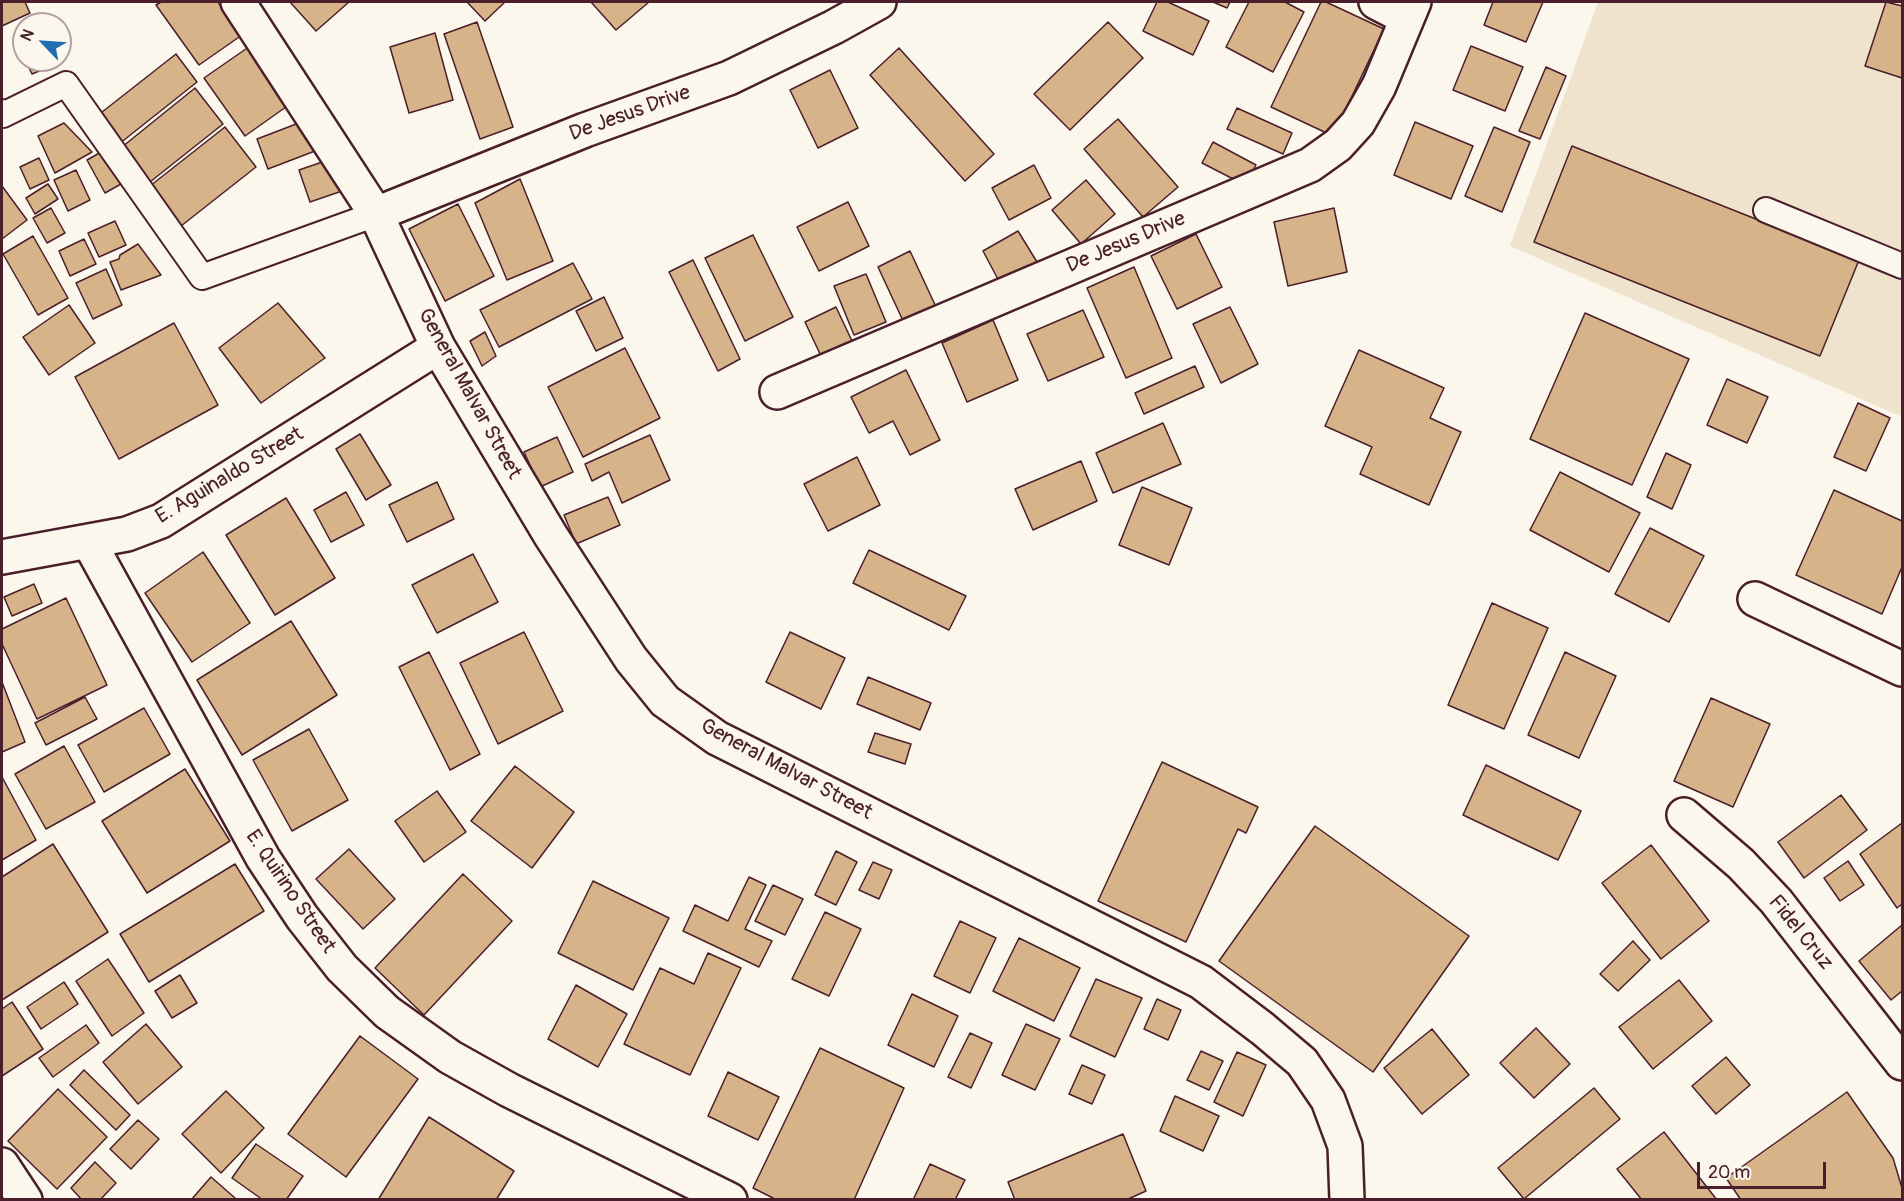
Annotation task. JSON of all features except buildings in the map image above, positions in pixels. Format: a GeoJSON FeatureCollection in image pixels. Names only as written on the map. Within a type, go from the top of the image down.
{"type":"FeatureCollection","features":[{"type":"Feature","properties":{"kind":"street","name":"General Malvar Street"},"geometry":{"type":"LineString","coordinates":[[238,2],[376,214],[438,347],[579,582],[632,659],[665,701],[717,738],[1201,982],[1302,1062],[1328,1100],[1345,1146],[1347,1200]]}},
{"type":"Feature","properties":{"kind":"street","name":"De Jesus Drive"},"geometry":{"type":"LineString","coordinates":[[376,214],[585,130],[729,78],[834,27],[879,2]]}},
{"type":"Feature","properties":{"kind":"street","name":"De Jesus Drive"},"geometry":{"type":"LineString","coordinates":[[777,392],[1310,165],[1338,145],[1358,123],[1379,86],[1410,10],[1376,2]]}},
{"type":"Feature","properties":{"kind":"street","name":"E. Aguinaldo Street"},"geometry":{"type":"LineString","coordinates":[[2,557],[127,534],[161,521],[438,347]]}},
{"type":"Feature","properties":{"kind":"street","name":"E. Quirino Street"},"geometry":{"type":"LineString","coordinates":[[89,542],[263,858],[302,917],[342,968],[387,1012],[450,1057],[509,1090],[730,1200]]}},
{"type":"Feature","properties":{"kind":"street"},"geometry":{"type":"LineString","coordinates":[[1755,599],[1902,669]]}},
{"type":"Feature","properties":{"kind":"street","name":"Fidel Cruz"},"geometry":{"type":"LineString","coordinates":[[1684,815],[1740,864],[1776,901],[1902,1063]]}},
{"type":"Feature","properties":{"kind":"street"},"geometry":{"type":"LineString","coordinates":[[2,1165],[25,1200]]}},
{"type":"Feature","properties":{"kind":"lane"},"geometry":{"type":"LineString","coordinates":[[2,112],[3,116],[66,84],[202,277],[376,214]]}},
{"type":"Feature","properties":{"kind":"lane"},"geometry":{"type":"LineString","coordinates":[[1766,210],[1902,266]]}},
{"type":"Feature","properties":{"kind":"shaded area"},"geometry":{"type":"Polygon","coordinates":[[[1598,2],[1902,2],[1902,417],[1510,246],[1598,2]]]}}]}
